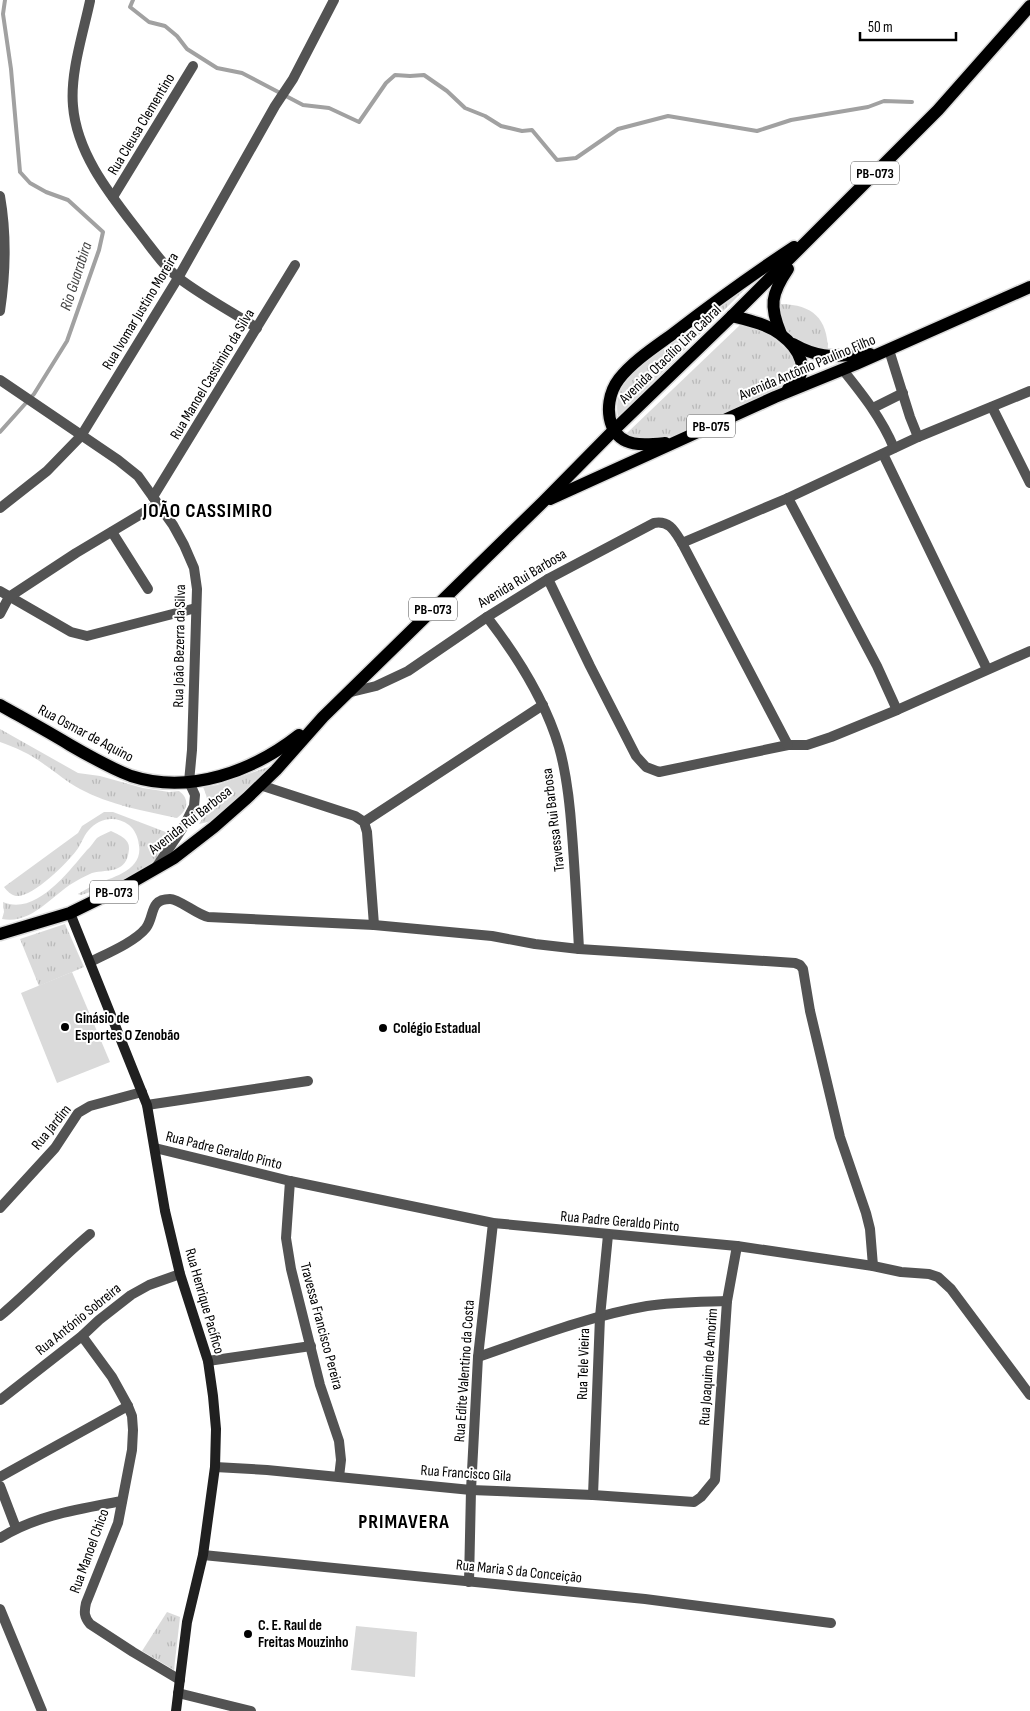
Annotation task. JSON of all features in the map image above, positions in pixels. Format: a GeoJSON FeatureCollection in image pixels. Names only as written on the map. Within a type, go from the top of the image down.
{"type":"FeatureCollection","features":[{"type":"Feature","properties":{"kind":"main road","name":"Avenida Otacílio Lira Cabral"},"geometry":{"type":"LineString","coordinates":[[190,782],[226,775],[259,762],[282,749],[323,716],[812,237],[938,110],[1030,6]]}},
{"type":"Feature","properties":{"kind":"main road"},"geometry":{"type":"LineString","coordinates":[[775,397],[793,385],[802,370],[798,354],[784,337],[775,320],[773,307],[775,290],[788,268],[812,237]]}},
{"type":"Feature","properties":{"kind":"main road"},"geometry":{"type":"LineString","coordinates":[[675,442],[649,445],[631,443],[624,440],[614,430],[610,420],[611,396],[619,380],[651,350],[729,291],[801,242],[812,237]]}},
{"type":"Feature","properties":{"kind":"main road","name":"Avenida Antônio Paulino Filho"},"geometry":{"type":"LineString","coordinates":[[543,502],[775,397],[843,370],[1030,286]]}},
{"type":"Feature","properties":{"kind":"main road"},"geometry":{"type":"LineString","coordinates":[[732,316],[758,323],[801,349],[822,356],[833,357],[884,352]]}},
{"type":"Feature","properties":{"kind":"main road","name":"Rua Osmar de Aquino"},"geometry":{"type":"LineString","coordinates":[[0,705],[93,758],[131,776],[155,781],[190,782]]}},
{"type":"Feature","properties":{"kind":"main road","name":"Avenida Otacílio Lira Cabral"},"geometry":{"type":"LineString","coordinates":[[260,785],[276,770],[323,716]]}},
{"type":"Feature","properties":{"kind":"main road","name":"Avenida Rui Barbosa"},"geometry":{"type":"LineString","coordinates":[[0,934],[70,913],[127,885],[174,858],[214,827],[260,785]]}},
{"type":"Feature","properties":{"kind":"main road","name":"Rua Henrique Pacífico"},"geometry":{"type":"LineString","coordinates":[[70,913],[147,1105],[165,1211],[180,1274],[208,1361],[215,1421],[216,1467],[203,1555],[187,1622],[176,1711]]}},
{"type":"Feature","properties":{"kind":"street","name":"Rua Ivomar Justino Moreira"},"geometry":{"type":"LineString","coordinates":[[0,508],[47,471],[81,436],[178,278],[275,106],[293,79],[334,0]]}},
{"type":"Feature","properties":{"kind":"street"},"geometry":{"type":"LineString","coordinates":[[90,1],[76,71],[73,107],[77,128],[96,173],[156,254],[178,278],[257,328]]}},
{"type":"Feature","properties":{"kind":"street","name":"Rua Cleusa Clementino"},"geometry":{"type":"LineString","coordinates":[[114,197],[193,66]]}},
{"type":"Feature","properties":{"kind":"street"},"geometry":{"type":"LineString","coordinates":[[0,196],[6,251],[0,311]]}},
{"type":"Feature","properties":{"kind":"street","name":"Rua Manoel Cassimiro da Silva"},"geometry":{"type":"LineString","coordinates":[[156,500],[295,265]]}},
{"type":"Feature","properties":{"kind":"street"},"geometry":{"type":"LineString","coordinates":[[884,352],[903,393],[918,437]]}},
{"type":"Feature","properties":{"kind":"street"},"geometry":{"type":"LineString","coordinates":[[843,370],[873,408],[888,433],[894,448]]}},
{"type":"Feature","properties":{"kind":"street","name":"Rua João Bezerra da Silva"},"geometry":{"type":"LineString","coordinates":[[0,380],[118,460],[138,476],[176,531],[194,568],[197,588],[190,782],[195,795],[194,806],[184,826],[157,867]]}},
{"type":"Feature","properties":{"kind":"street"},"geometry":{"type":"LineString","coordinates":[[682,543],[788,498],[918,437],[1030,391]]}},
{"type":"Feature","properties":{"kind":"street"},"geometry":{"type":"LineString","coordinates":[[873,408],[903,393]]}},
{"type":"Feature","properties":{"kind":"street"},"geometry":{"type":"LineString","coordinates":[[992,407],[1030,483]]}},
{"type":"Feature","properties":{"kind":"street"},"geometry":{"type":"LineString","coordinates":[[883,454],[987,669]]}},
{"type":"Feature","properties":{"kind":"street"},"geometry":{"type":"LineString","coordinates":[[788,498],[848,609],[897,710]]}},
{"type":"Feature","properties":{"kind":"street"},"geometry":{"type":"LineString","coordinates":[[0,614],[4,594],[112,532],[156,500]]}},
{"type":"Feature","properties":{"kind":"street","name":"Avenida Rui Barbosa"},"geometry":{"type":"LineString","coordinates":[[347,693],[376,686],[408,671],[487,617],[548,579],[654,523],[660,522],[672,527],[682,543],[788,745]]}},
{"type":"Feature","properties":{"kind":"street"},"geometry":{"type":"LineString","coordinates":[[112,532],[148,589]]}},
{"type":"Feature","properties":{"kind":"street"},"geometry":{"type":"LineString","coordinates":[[548,579],[590,666],[641,763],[659,772],[788,745],[807,745],[897,710],[1030,651]]}},
{"type":"Feature","properties":{"kind":"street"},"geometry":{"type":"LineString","coordinates":[[4,594],[71,632],[87,636],[196,608]]}},
{"type":"Feature","properties":{"kind":"street","name":"Travessa Rui Barbosa"},"geometry":{"type":"LineString","coordinates":[[487,617],[506,641],[543,705],[559,747],[569,796],[579,949]]}},
{"type":"Feature","properties":{"kind":"street"},"geometry":{"type":"LineString","coordinates":[[364,822],[543,705]]}},
{"type":"Feature","properties":{"kind":"street"},"geometry":{"type":"LineString","coordinates":[[260,785],[355,816],[364,822],[367,832],[374,925]]}},
{"type":"Feature","properties":{"kind":"street"},"geometry":{"type":"LineString","coordinates":[[90,962],[130,941],[145,930],[156,903],[169,899],[176,900],[198,914],[208,917],[374,925],[492,936],[535,944],[579,949],[795,963],[802,967],[810,1011],[840,1137],[866,1213],[870,1230],[873,1266]]}},
{"type":"Feature","properties":{"kind":"street"},"geometry":{"type":"LineString","coordinates":[[147,1105],[308,1081]]}},
{"type":"Feature","properties":{"kind":"street","name":"Rua Jardim"},"geometry":{"type":"LineString","coordinates":[[0,1208],[55,1148],[78,1113],[90,1106],[142,1092]]}},
{"type":"Feature","properties":{"kind":"street","name":"Rua Padre Geraldo Pinto"},"geometry":{"type":"LineString","coordinates":[[155,1148],[290,1181],[493,1224],[737,1246],[902,1272],[929,1274],[938,1277],[950,1288],[1030,1395]]}},
{"type":"Feature","properties":{"kind":"street","name":"Travessa Francisco Pereira"},"geometry":{"type":"LineString","coordinates":[[290,1181],[286,1238],[290,1269],[320,1385],[339,1441],[341,1460],[339,1477]]}},
{"type":"Feature","properties":{"kind":"street","name":"Rua Edite Valentino da Costa"},"geometry":{"type":"LineString","coordinates":[[469,1582],[471,1490],[478,1357],[493,1224]]}},
{"type":"Feature","properties":{"kind":"street"},"geometry":{"type":"LineString","coordinates":[[0,1316],[25,1296],[62,1258],[90,1234]]}},
{"type":"Feature","properties":{"kind":"street","name":"Rua Tele Vieira"},"geometry":{"type":"LineString","coordinates":[[593,1495],[600,1317],[608,1235]]}},
{"type":"Feature","properties":{"kind":"street","name":"Rua Joaquim de Amorim"},"geometry":{"type":"LineString","coordinates":[[709,1489],[714,1480],[727,1301],[737,1246]]}},
{"type":"Feature","properties":{"kind":"street","name":"Rua António Sobreira"},"geometry":{"type":"LineString","coordinates":[[0,1400],[131,1295],[149,1285],[180,1274]]}},
{"type":"Feature","properties":{"kind":"street"},"geometry":{"type":"LineString","coordinates":[[478,1357],[600,1317],[656,1305],[727,1301]]}},
{"type":"Feature","properties":{"kind":"street","name":"Rua Manoel Chico"},"geometry":{"type":"LineString","coordinates":[[82,1336],[112,1377],[128,1406],[132,1416],[133,1430],[132,1450],[118,1523],[86,1603],[84,1610],[85,1618],[90,1624],[180,1680]]}},
{"type":"Feature","properties":{"kind":"street"},"geometry":{"type":"LineString","coordinates":[[208,1361],[311,1346]]}},
{"type":"Feature","properties":{"kind":"street"},"geometry":{"type":"LineString","coordinates":[[0,1477],[128,1406]]}},
{"type":"Feature","properties":{"kind":"street","name":"Rua Francisco Gila"},"geometry":{"type":"LineString","coordinates":[[216,1467],[267,1470],[471,1490],[593,1495],[694,1502],[709,1489]]}},
{"type":"Feature","properties":{"kind":"street"},"geometry":{"type":"LineString","coordinates":[[0,1486],[16,1528]]}},
{"type":"Feature","properties":{"kind":"street"},"geometry":{"type":"LineString","coordinates":[[0,1538],[16,1528],[34,1521],[79,1509],[122,1501]]}},
{"type":"Feature","properties":{"kind":"street","name":"Rua Maria S da Conceição"},"geometry":{"type":"LineString","coordinates":[[203,1555],[645,1599],[831,1623]]}},
{"type":"Feature","properties":{"kind":"street"},"geometry":{"type":"LineString","coordinates":[[0,1608],[42,1711]]}},
{"type":"Feature","properties":{"kind":"street"},"geometry":{"type":"LineString","coordinates":[[178,1693],[251,1711]]}},
{"type":"Feature","properties":{"kind":"green space"},"geometry":{"type":"Polygon","coordinates":[[[747,285],[618,417],[618,396],[624,384],[634,372],[747,285]]]}},
{"type":"Feature","properties":{"kind":"green space"},"geometry":{"type":"Polygon","coordinates":[[[779,305],[802,307],[816,315],[825,329],[828,350],[807,346],[793,338],[784,325],[779,305]]]}},
{"type":"Feature","properties":{"kind":"green space"},"geometry":{"type":"Polygon","coordinates":[[[741,324],[765,332],[794,357],[797,371],[790,383],[678,435],[647,440],[629,437],[627,433],[741,324]]]}},
{"type":"Feature","properties":{"kind":"green space"},"geometry":{"type":"Polygon","coordinates":[[[0,729],[78,773],[100,776],[143,788],[169,792],[179,791],[183,794],[186,801],[184,812],[177,818],[127,807],[91,795],[40,761],[0,742],[0,729]]]}},
{"type":"Feature","properties":{"kind":"green space"},"geometry":{"type":"Polygon","coordinates":[[[271,766],[212,821],[199,824],[207,806],[207,797],[203,787],[217,785],[271,766]]]}},
{"type":"Feature","properties":{"kind":"green space"},"geometry":{"type":"Polygon","coordinates":[[[104,812],[113,812],[171,834],[158,858],[130,879],[81,895],[78,894],[95,884],[126,871],[137,860],[139,845],[133,829],[124,822],[107,819],[97,823],[86,833],[78,849],[40,886],[23,895],[16,896],[9,893],[4,887],[78,833],[82,826],[104,812]]]}},
{"type":"Feature","properties":{"kind":"green space"},"geometry":{"type":"Polygon","coordinates":[[[111,831],[123,838],[129,846],[128,857],[121,867],[85,876],[33,913],[13,920],[2,919],[4,912],[3,902],[15,905],[39,898],[61,880],[97,838],[111,831]]]}},
{"type":"Feature","properties":{"kind":"green space"},"geometry":{"type":"Polygon","coordinates":[[[65,924],[84,967],[39,986],[20,939],[65,924]]]}},
{"type":"Feature","properties":{"kind":"green space","name":"Ginásio de Esportes O Zenobão"},"geometry":{"type":"Polygon","coordinates":[[[72,972],[110,1062],[57,1083],[21,993],[72,972]]]}},
{"type":"Feature","properties":{"kind":"green space"},"geometry":{"type":"Polygon","coordinates":[[[167,1612],[180,1617],[174,1670],[142,1651],[167,1612]]]}},
{"type":"Feature","properties":{"kind":"green space"},"geometry":{"type":"Polygon","coordinates":[[[356,1626],[417,1632],[415,1677],[351,1670],[356,1626]]]}},
{"type":"Feature","properties":{"kind":"waterway","name":"Rio Guarabira"},"geometry":{"type":"LineString","coordinates":[[0,432],[34,394],[67,341],[99,250],[103,232],[68,200],[46,192],[30,183],[20,172],[11,69],[3,14],[5,0]]}},
{"type":"Feature","properties":{"kind":"waterway"},"geometry":{"type":"LineString","coordinates":[[133,0],[130,7],[149,22],[165,26],[177,36],[187,49],[217,68],[242,73],[303,105],[329,108],[359,122],[386,83],[395,75],[424,75],[447,91],[465,108],[485,116],[501,126],[522,131],[532,130],[557,160],[576,158],[618,129],[668,116],[757,131],[791,120],[868,107],[884,101],[912,102]]}},
{"type":"Feature","properties":{"kind":"place","name":"Ginásio de Esportes O Zenobão"},"geometry":{"type":"Point","coordinates":[65,1027]}},
{"type":"Feature","properties":{"kind":"place","name":"Colégio Estadual"},"geometry":{"type":"Point","coordinates":[383,1028]}},
{"type":"Feature","properties":{"kind":"place","name":"C. E. Raul de Freitas Mouzinho"},"geometry":{"type":"Point","coordinates":[248,1634]}},
{"type":"Feature","properties":{"kind":"district","name":"JOÃO CASSIMIRO"},"geometry":{"type":"Point","coordinates":[208,510]}},
{"type":"Feature","properties":{"kind":"district","name":"PRIMAVERA"},"geometry":{"type":"Point","coordinates":[404,1521]}}]}
